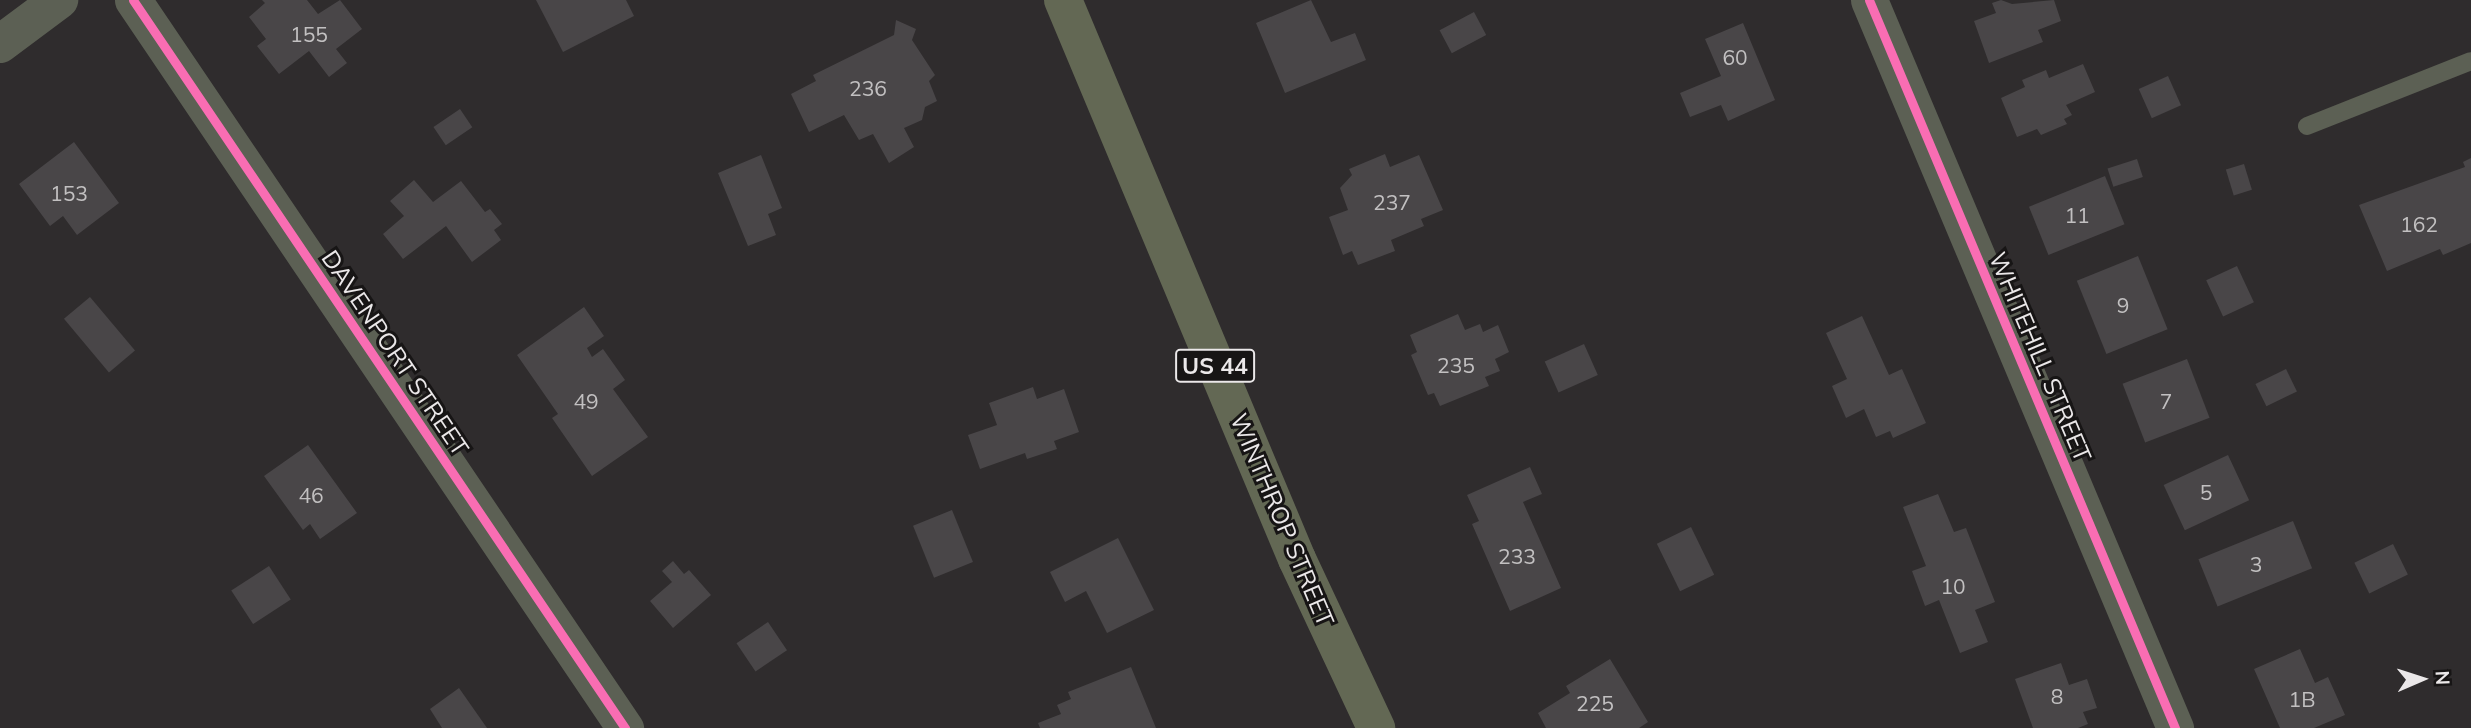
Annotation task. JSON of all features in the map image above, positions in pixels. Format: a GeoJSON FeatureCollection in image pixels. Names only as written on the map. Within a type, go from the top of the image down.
{"type":"FeatureCollection","features":[{"type":"Feature","properties":{"kind":"highway","name":"WINTHROP STREET"},"geometry":{"type":"LineString","coordinates":[[1063,0],[1297,559],[1376,728]]}},
{"type":"Feature","properties":{"kind":"street"},"geometry":{"type":"LineString","coordinates":[[0,44],[59,0]]}},
{"type":"Feature","properties":{"kind":"street","name":"DAVENPORT STREET"},"geometry":{"type":"LineString","coordinates":[[133,0],[625,728]]}},
{"type":"Feature","properties":{"kind":"street","name":"WHITEHILL STREET"},"geometry":{"type":"LineString","coordinates":[[1870,0],[2175,728]]}},
{"type":"Feature","properties":{"kind":"lane"},"geometry":{"type":"LineString","coordinates":[[2307,126],[2471,61]]}},
{"type":"Feature","properties":{"kind":"building"},"geometry":{"type":"Polygon","coordinates":[[[262,0],[307,0],[318,14],[340,0],[362,29],[336,49],[347,63],[329,77],[309,51],[279,74],[257,46],[266,39],[249,17],[265,3],[262,0]]]}},
{"type":"Feature","properties":{"kind":"building"},"geometry":{"type":"Polygon","coordinates":[[[536,0],[626,0],[634,16],[563,52],[536,0]]]}},
{"type":"Feature","properties":{"kind":"building"},"geometry":{"type":"Polygon","coordinates":[[[1311,0],[1331,42],[1355,33],[1366,60],[1285,93],[1256,23],[1311,0]]]}},
{"type":"Feature","properties":{"kind":"building"},"geometry":{"type":"Polygon","coordinates":[[[2001,0],[2012,4],[2054,0],[2061,21],[2038,30],[2043,42],[1989,63],[1974,21],[1996,13],[1992,3],[2001,0]]]}},
{"type":"Feature","properties":{"kind":"building"},"geometry":{"type":"Polygon","coordinates":[[[1474,12],[1486,35],[1452,53],[1440,30],[1474,12]]]}},
{"type":"Feature","properties":{"kind":"building"},"geometry":{"type":"Polygon","coordinates":[[[896,20],[916,29],[912,40],[935,75],[929,81],[937,101],[925,107],[922,120],[904,128],[914,147],[889,163],[873,134],[859,140],[844,115],[809,132],[791,94],[816,81],[813,75],[894,35],[896,20]]]}},
{"type":"Feature","properties":{"kind":"building"},"geometry":{"type":"Polygon","coordinates":[[[1743,23],[1775,100],[1728,121],[1721,105],[1690,117],[1680,93],[1721,76],[1705,39],[1743,23]]]}},
{"type":"Feature","properties":{"kind":"building"},"geometry":{"type":"Polygon","coordinates":[[[2083,64],[2095,92],[2066,105],[2072,115],[2064,119],[2067,124],[2041,135],[2037,129],[2017,137],[2001,98],[2025,87],[2022,80],[2046,70],[2049,78],[2083,64]]]}},
{"type":"Feature","properties":{"kind":"building"},"geometry":{"type":"Polygon","coordinates":[[[2168,76],[2181,105],[2152,118],[2139,89],[2168,76]]]}},
{"type":"Feature","properties":{"kind":"building"},"geometry":{"type":"Polygon","coordinates":[[[460,109],[472,127],[446,145],[433,127],[460,109]]]}},
{"type":"Feature","properties":{"kind":"building"},"geometry":{"type":"Polygon","coordinates":[[[74,142],[119,203],[77,235],[63,216],[50,226],[19,184],[74,142]]]}},
{"type":"Feature","properties":{"kind":"building"},"geometry":{"type":"Polygon","coordinates":[[[1385,154],[1390,167],[1419,155],[1443,210],[1421,219],[1424,226],[1391,240],[1395,251],[1358,265],[1352,251],[1343,255],[1329,217],[1348,210],[1340,188],[1352,175],[1349,169],[1385,154]]]}},
{"type":"Feature","properties":{"kind":"building"},"geometry":{"type":"Polygon","coordinates":[[[761,155],[782,208],[768,214],[776,235],[748,246],[718,173],[761,155]]]}},
{"type":"Feature","properties":{"kind":"building"},"geometry":{"type":"Polygon","coordinates":[[[2471,158],[2471,243],[2443,255],[2440,249],[2387,271],[2359,205],[2465,167],[2463,162],[2471,158]]]}},
{"type":"Feature","properties":{"kind":"building"},"geometry":{"type":"Polygon","coordinates":[[[2137,159],[2143,177],[2113,187],[2108,169],[2137,159]]]}},
{"type":"Feature","properties":{"kind":"building"},"geometry":{"type":"Polygon","coordinates":[[[2244,164],[2252,190],[2234,195],[2226,170],[2244,164]]]}},
{"type":"Feature","properties":{"kind":"building"},"geometry":{"type":"Polygon","coordinates":[[[2105,176],[2124,224],[2048,255],[2029,207],[2105,176]]]}},
{"type":"Feature","properties":{"kind":"building"},"geometry":{"type":"Polygon","coordinates":[[[414,180],[433,202],[461,181],[485,212],[490,209],[502,224],[494,230],[501,240],[472,262],[446,226],[403,259],[383,234],[404,216],[390,201],[414,180]]]}},
{"type":"Feature","properties":{"kind":"building"},"geometry":{"type":"Polygon","coordinates":[[[2138,256],[2168,329],[2106,354],[2077,281],[2138,256]]]}},
{"type":"Feature","properties":{"kind":"building"},"geometry":{"type":"Polygon","coordinates":[[[2237,266],[2254,302],[2223,317],[2206,280],[2237,266]]]}},
{"type":"Feature","properties":{"kind":"building"},"geometry":{"type":"Polygon","coordinates":[[[90,297],[135,351],[109,372],[64,319],[90,297]]]}},
{"type":"Feature","properties":{"kind":"building"},"geometry":{"type":"Polygon","coordinates":[[[584,307],[604,336],[587,348],[592,357],[603,349],[625,380],[613,389],[648,437],[592,476],[552,418],[558,414],[517,355],[584,307]]]}},
{"type":"Feature","properties":{"kind":"building"},"geometry":{"type":"Polygon","coordinates":[[[1458,314],[1465,330],[1480,324],[1483,332],[1498,325],[1509,352],[1495,359],[1500,371],[1485,377],[1489,386],[1440,406],[1434,393],[1428,395],[1411,355],[1417,352],[1410,335],[1458,314]]]}},
{"type":"Feature","properties":{"kind":"building"},"geometry":{"type":"Polygon","coordinates":[[[1862,316],[1889,375],[1902,369],[1926,423],[1893,438],[1890,431],[1876,437],[1864,409],[1846,418],[1832,386],[1847,379],[1826,333],[1862,316]]]}},
{"type":"Feature","properties":{"kind":"building"},"geometry":{"type":"Polygon","coordinates":[[[1584,344],[1598,375],[1559,393],[1545,361],[1584,344]]]}},
{"type":"Feature","properties":{"kind":"building"},"geometry":{"type":"Polygon","coordinates":[[[2187,359],[2210,418],[2145,443],[2123,384],[2187,359]]]}},
{"type":"Feature","properties":{"kind":"building"},"geometry":{"type":"Polygon","coordinates":[[[2286,369],[2297,391],[2266,406],[2255,384],[2286,369]]]}},
{"type":"Feature","properties":{"kind":"building"},"geometry":{"type":"Polygon","coordinates":[[[1033,387],[1037,399],[1064,389],[1079,432],[1054,441],[1057,449],[1027,459],[1025,453],[980,469],[968,435],[997,425],[989,403],[1033,387]]]}},
{"type":"Feature","properties":{"kind":"building"},"geometry":{"type":"Polygon","coordinates":[[[308,445],[357,513],[320,539],[310,524],[303,530],[264,476],[308,445]]]}},
{"type":"Feature","properties":{"kind":"building"},"geometry":{"type":"Polygon","coordinates":[[[2228,455],[2249,500],[2185,530],[2164,485],[2228,455]]]}},
{"type":"Feature","properties":{"kind":"building"},"geometry":{"type":"Polygon","coordinates":[[[1530,467],[1542,494],[1523,502],[1561,588],[1510,611],[1472,524],[1479,521],[1467,495],[1530,467]]]}},
{"type":"Feature","properties":{"kind":"building"},"geometry":{"type":"Polygon","coordinates":[[[1938,494],[1954,532],[1966,528],[1995,602],[1975,610],[1988,642],[1960,653],[1939,600],[1925,606],[1912,571],[1926,566],[1903,507],[1938,494]]]}},
{"type":"Feature","properties":{"kind":"building"},"geometry":{"type":"Polygon","coordinates":[[[952,510],[973,562],[934,578],[913,526],[952,510]]]}},
{"type":"Feature","properties":{"kind":"building"},"geometry":{"type":"Polygon","coordinates":[[[2293,521],[2312,568],[2218,606],[2198,559],[2293,521]]]}},
{"type":"Feature","properties":{"kind":"building"},"geometry":{"type":"Polygon","coordinates":[[[1691,527],[1714,575],[1680,591],[1657,544],[1691,527]]]}},
{"type":"Feature","properties":{"kind":"building"},"geometry":{"type":"Polygon","coordinates":[[[1118,538],[1154,610],[1107,633],[1086,591],[1065,602],[1050,572],[1118,538]]]}},
{"type":"Feature","properties":{"kind":"building"},"geometry":{"type":"Polygon","coordinates":[[[2393,544],[2408,575],[2369,593],[2354,563],[2393,544]]]}},
{"type":"Feature","properties":{"kind":"building"},"geometry":{"type":"Polygon","coordinates":[[[673,561],[684,574],[689,570],[711,595],[673,628],[650,601],[672,582],[662,571],[673,561]]]}},
{"type":"Feature","properties":{"kind":"building"},"geometry":{"type":"Polygon","coordinates":[[[269,566],[291,600],[253,624],[231,591],[269,566]]]}},
{"type":"Feature","properties":{"kind":"building"},"geometry":{"type":"Polygon","coordinates":[[[768,622],[787,650],[756,671],[736,643],[768,622]]]}},
{"type":"Feature","properties":{"kind":"building"},"geometry":{"type":"Polygon","coordinates":[[[2300,649],[2315,683],[2328,677],[2345,715],[2314,728],[2280,728],[2254,669],[2300,649]]]}},
{"type":"Feature","properties":{"kind":"building"},"geometry":{"type":"Polygon","coordinates":[[[1610,659],[1648,722],[1639,728],[1546,728],[1538,713],[1570,693],[1566,686],[1610,659]]]}},
{"type":"Feature","properties":{"kind":"building"},"geometry":{"type":"Polygon","coordinates":[[[2061,663],[2069,685],[2087,679],[2097,708],[2083,712],[2088,724],[2078,728],[2033,728],[2015,679],[2061,663]]]}},
{"type":"Feature","properties":{"kind":"building"},"geometry":{"type":"Polygon","coordinates":[[[1131,667],[1156,728],[1040,728],[1038,723],[1061,714],[1057,705],[1071,699],[1068,692],[1131,667]]]}},
{"type":"Feature","properties":{"kind":"building"},"geometry":{"type":"Polygon","coordinates":[[[459,688],[487,728],[442,728],[430,709],[459,688]]]}},
{"type":"Feature","properties":{"kind":"cycle path"},"geometry":{"type":"LineString","coordinates":[[133,0],[625,728]]}},
{"type":"Feature","properties":{"kind":"cycle path"},"geometry":{"type":"LineString","coordinates":[[1869,0],[2175,728]]}}]}
